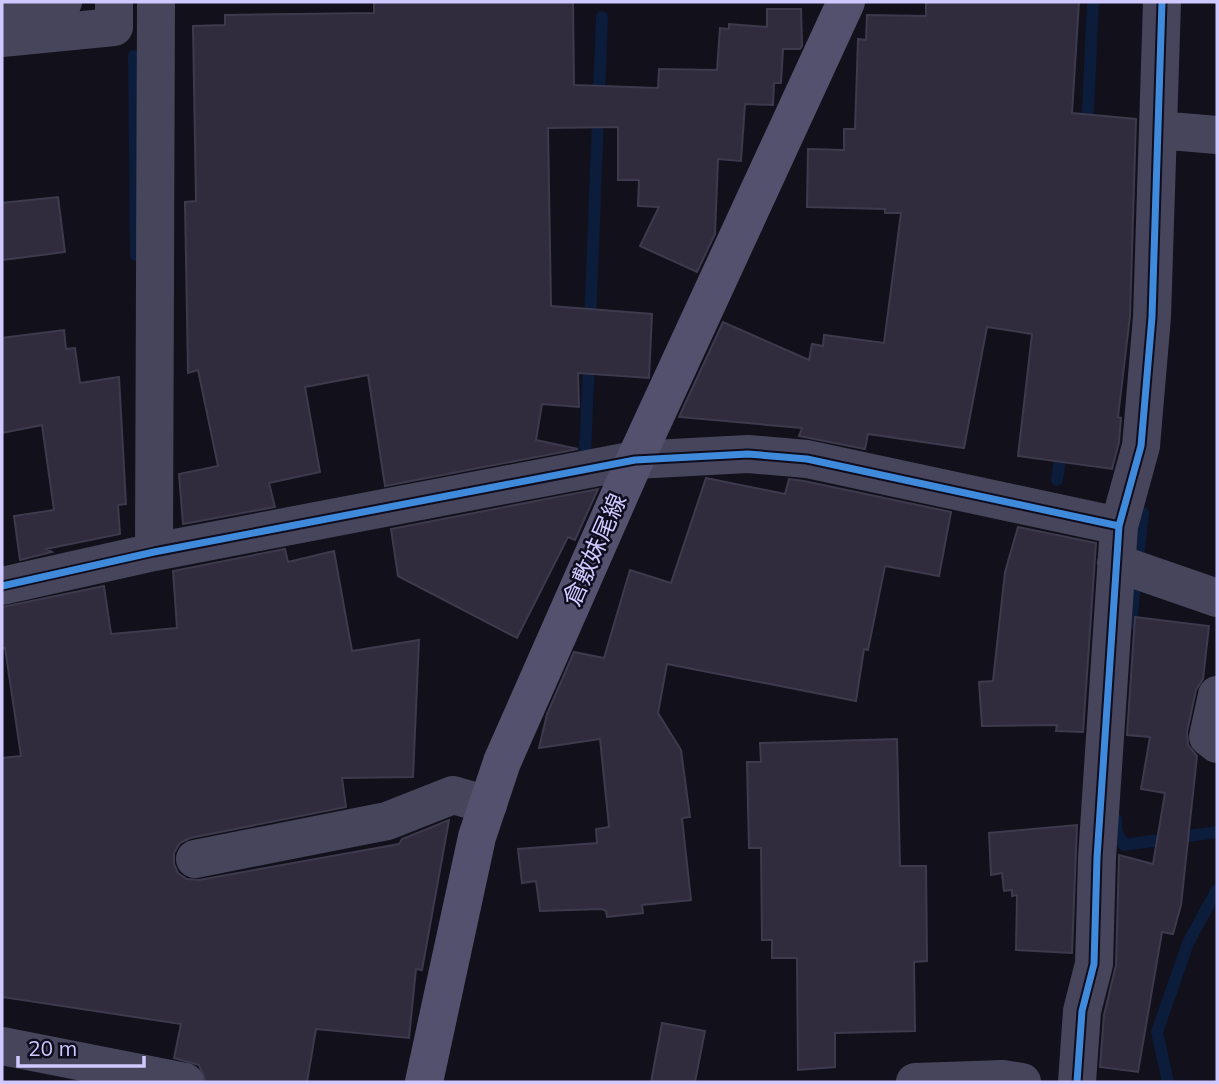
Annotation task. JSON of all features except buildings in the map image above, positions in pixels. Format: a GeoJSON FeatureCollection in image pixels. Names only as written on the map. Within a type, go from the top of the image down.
{"type":"FeatureCollection","features":[{"type":"Feature","properties":{"kind":"main road","name":"倉敷妹尾線"},"geometry":{"type":"LineString","coordinates":[[424,1082],[477,837],[502,762],[635,460],[846,2]]}},
{"type":"Feature","properties":{"kind":"street"},"geometry":{"type":"LineString","coordinates":[[2,6],[63,2]]}},
{"type":"Feature","properties":{"kind":"street"},"geometry":{"type":"LineString","coordinates":[[1077,1082],[1082,1011],[1094,964],[1097,858],[1130,568],[1119,526],[1141,446],[1152,317],[1162,2]]}},
{"type":"Feature","properties":{"kind":"street"},"geometry":{"type":"LineString","coordinates":[[2,38],[114,14],[156,13],[154,552]]}},
{"type":"Feature","properties":{"kind":"street"},"geometry":{"type":"LineString","coordinates":[[1158,130],[1217,135]]}},
{"type":"Feature","properties":{"kind":"street"},"geometry":{"type":"LineString","coordinates":[[2,586],[154,552],[635,460],[748,454],[807,459],[1119,526]]}},
{"type":"Feature","properties":{"kind":"street"},"geometry":{"type":"LineString","coordinates":[[1130,568],[1217,598]]}},
{"type":"Feature","properties":{"kind":"street"},"geometry":{"type":"LineString","coordinates":[[1217,695],[1208,737],[1217,744]]}},
{"type":"Feature","properties":{"kind":"street"},"geometry":{"type":"LineString","coordinates":[[195,859],[387,821],[453,795],[488,805]]}},
{"type":"Feature","properties":{"kind":"street"},"geometry":{"type":"LineString","coordinates":[[2,1046],[185,1082]]}},
{"type":"Feature","properties":{"kind":"street"},"geometry":{"type":"LineString","coordinates":[[915,1082],[1003,1079],[1022,1082]]}},
{"type":"Feature","properties":{"kind":"waterway"},"geometry":{"type":"LineString","coordinates":[[1087,131],[1093,2]]}},
{"type":"Feature","properties":{"kind":"waterway"},"geometry":{"type":"LineString","coordinates":[[590,324],[602,17]]}},
{"type":"Feature","properties":{"kind":"waterway"},"geometry":{"type":"LineString","coordinates":[[134,56],[136,255]]}},
{"type":"Feature","properties":{"kind":"waterway"},"geometry":{"type":"LineString","coordinates":[[585,454],[589,360]]}},
{"type":"Feature","properties":{"kind":"waterway"},"geometry":{"type":"LineString","coordinates":[[1057,480],[1062,445]]}},
{"type":"Feature","properties":{"kind":"waterway"},"geometry":{"type":"LineString","coordinates":[[1131,623],[1143,513],[1133,510]]}},
{"type":"Feature","properties":{"kind":"waterway"},"geometry":{"type":"LineString","coordinates":[[1116,819],[1116,831],[1124,845],[1217,832]]}},
{"type":"Feature","properties":{"kind":"waterway"},"geometry":{"type":"LineString","coordinates":[[1168,1082],[1157,1032],[1188,943],[1217,890]]}},
{"type":"Feature","properties":{"kind":"cycle path"},"geometry":{"type":"LineString","coordinates":[[1077,1082],[1082,1011],[1094,964],[1097,858],[1119,526],[1141,446],[1152,317],[1162,2]]}},
{"type":"Feature","properties":{"kind":"cycle path"},"geometry":{"type":"LineString","coordinates":[[2,586],[154,552],[635,460],[748,454],[807,459],[1119,526]]}}]}
